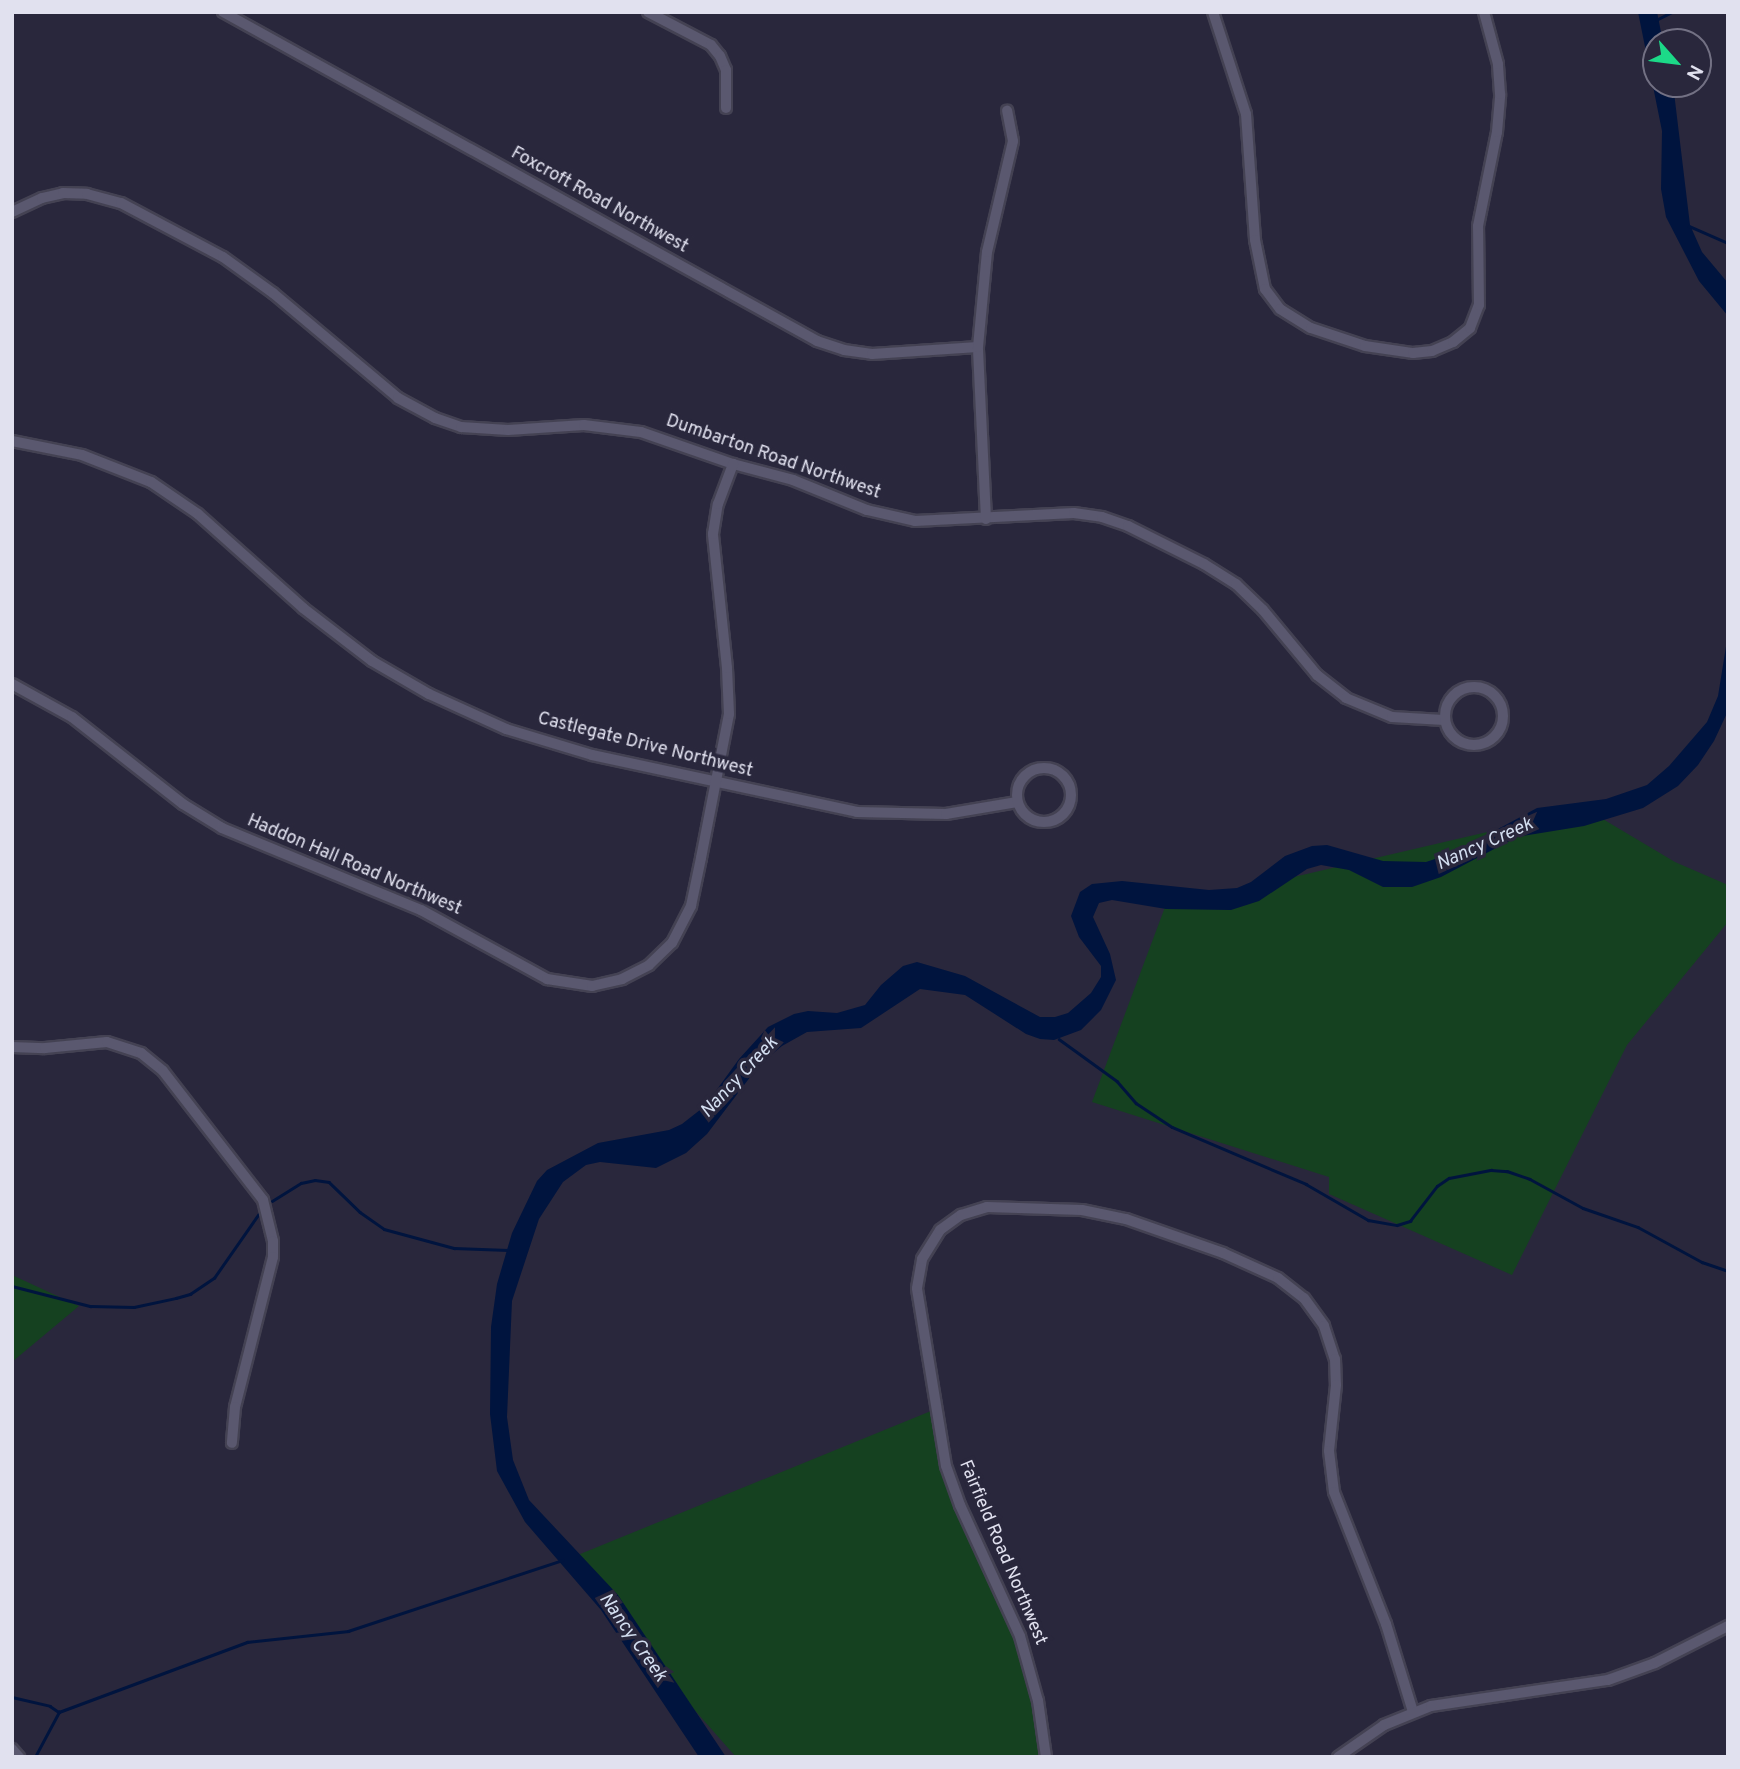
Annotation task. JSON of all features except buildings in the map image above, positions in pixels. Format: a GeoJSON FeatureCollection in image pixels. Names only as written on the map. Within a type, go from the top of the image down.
{"type":"FeatureCollection","features":[{"type":"Feature","properties":{"kind":"street","name":"Foxcroft Road Northwest"},"geometry":{"type":"LineString","coordinates":[[223,12],[817,341],[844,350],[872,354],[978,347]]}},
{"type":"Feature","properties":{"kind":"street"},"geometry":{"type":"LineString","coordinates":[[648,12],[711,45],[720,56],[726,69],[726,108]]}},
{"type":"Feature","properties":{"kind":"street"},"geometry":{"type":"LineString","coordinates":[[1213,12],[1246,114],[1255,240],[1265,289],[1280,309],[1311,328],[1365,346],[1413,353],[1432,351],[1453,342],[1474,321],[1479,305],[1478,226],[1497,132],[1500,94],[1498,64],[1484,12]]}},
{"type":"Feature","properties":{"kind":"street"},"geometry":{"type":"LineString","coordinates":[[986,519],[978,347],[987,252],[1013,141],[1007,111]]}},
{"type":"Feature","properties":{"kind":"street","name":"Dumbarton Road Northwest"},"geometry":{"type":"LineString","coordinates":[[12,212],[42,198],[86,194],[121,203],[182,232],[248,274],[398,398],[435,418],[461,427],[489,430],[576,425],[621,428],[660,437],[733,464],[793,480],[895,518],[934,523],[1074,513],[1102,517],[1128,526],[1205,564],[1236,584],[1263,610],[1317,675],[1346,698],[1392,717],[1444,720]]}},
{"type":"Feature","properties":{"kind":"street","name":"Castlegate Drive Northwest"},"geometry":{"type":"LineString","coordinates":[[12,441],[82,455],[151,482],[198,514],[345,642],[400,678],[458,709],[558,746],[832,808],[883,814],[946,814],[1017,802]]}},
{"type":"Feature","properties":{"kind":"street","name":"Haddon Hall Road Northwest"},"geometry":{"type":"LineString","coordinates":[[12,684],[82,723],[183,804],[222,828],[421,910],[535,974],[569,984],[592,986],[622,979],[649,965],[672,943],[691,906],[718,783],[727,735],[729,694],[713,534],[719,504],[733,464]]}},
{"type":"Feature","properties":{"kind":"street"},"geometry":{"type":"LineString","coordinates":[[1472,686],[1491,692],[1502,707],[1501,727],[1489,741],[1480,745],[1470,745],[1453,737],[1444,720],[1448,701],[1454,693],[1472,686]]}},
{"type":"Feature","properties":{"kind":"street"},"geometry":{"type":"LineString","coordinates":[[1037,768],[1054,769],[1067,780],[1070,788],[1068,807],[1063,815],[1045,822],[1028,817],[1017,802],[1018,785],[1023,777],[1037,768]]}},
{"type":"Feature","properties":{"kind":"street"},"geometry":{"type":"LineString","coordinates":[[12,1047],[32,1049],[107,1042],[141,1053],[163,1071],[263,1200],[268,1214],[273,1257],[235,1407],[232,1443]]}},
{"type":"Feature","properties":{"kind":"street","name":"Fairfield Road Northwest"},"geometry":{"type":"LineString","coordinates":[[1046,1757],[1038,1701],[1020,1636],[960,1505],[946,1465],[917,1289],[922,1259],[940,1230],[961,1215],[987,1207],[1082,1210],[1126,1219],[1223,1253],[1278,1278],[1304,1298],[1324,1326],[1335,1359],[1336,1385],[1329,1451],[1334,1492],[1386,1624],[1413,1713]]}},
{"type":"Feature","properties":{"kind":"street"},"geometry":{"type":"LineString","coordinates":[[1338,1757],[1366,1735],[1413,1713],[1451,1701],[1608,1680],[1655,1663],[1727,1626]]}},
{"type":"Feature","properties":{"kind":"street"},"geometry":{"type":"LineString","coordinates":[[12,1749],[19,1757]]}},
{"type":"Feature","properties":{"kind":"green space"},"geometry":{"type":"Polygon","coordinates":[[[1586,809],[1675,862],[1728,885],[1728,922],[1627,1045],[1512,1275],[1329,1194],[1329,1177],[1092,1102],[1165,907],[1586,809]]]}},
{"type":"Feature","properties":{"kind":"green space"},"geometry":{"type":"Polygon","coordinates":[[[12,1275],[79,1306],[12,1362],[12,1275]]]}},
{"type":"Feature","properties":{"kind":"green space"},"geometry":{"type":"Polygon","coordinates":[[[931,1411],[952,1496],[1010,1607],[1046,1757],[736,1757],[563,1561],[931,1411]]]}},
{"type":"Feature","properties":{"kind":"water"},"geometry":{"type":"Polygon","coordinates":[[[1638,12],[1657,12],[1660,28],[1642,28],[1642,32],[1638,12]]]}},
{"type":"Feature","properties":{"kind":"water"},"geometry":{"type":"Polygon","coordinates":[[[1655,98],[1675,98],[1690,225],[1702,252],[1728,283],[1728,316],[1699,281],[1666,217],[1661,189],[1662,131],[1655,98]]]}},
{"type":"Feature","properties":{"kind":"water","name":"Nancy Creek"},"geometry":{"type":"Polygon","coordinates":[[[1728,634],[1728,711],[1714,741],[1698,765],[1678,786],[1643,808],[1584,826],[1517,837],[1441,877],[1412,887],[1383,887],[1349,870],[1321,865],[1307,869],[1259,901],[1231,910],[1166,909],[1112,900],[1099,903],[1093,917],[1110,954],[1116,980],[1101,1010],[1081,1030],[1054,1040],[1040,1039],[1026,1034],[965,995],[920,989],[861,1028],[807,1032],[782,1046],[760,1064],[707,1134],[686,1153],[656,1168],[600,1162],[586,1165],[563,1182],[539,1219],[512,1301],[507,1417],[513,1460],[529,1500],[618,1595],[726,1757],[699,1757],[601,1610],[525,1522],[497,1471],[490,1414],[491,1327],[497,1284],[512,1233],[537,1181],[547,1170],[598,1143],[669,1130],[682,1124],[705,1106],[739,1059],[768,1027],[794,1014],[808,1011],[837,1013],[865,1005],[881,985],[903,966],[917,962],[965,976],[1040,1017],[1055,1017],[1068,1013],[1091,993],[1101,977],[1101,966],[1079,937],[1071,916],[1080,892],[1092,884],[1122,881],[1209,890],[1237,888],[1251,882],[1285,856],[1312,846],[1327,845],[1383,861],[1426,862],[1453,853],[1537,808],[1606,799],[1647,785],[1669,766],[1707,722],[1718,696],[1728,634]]]}},
{"type":"Feature","properties":{"kind":"waterway"},"geometry":{"type":"LineString","coordinates":[[1656,20],[1672,12]]}},
{"type":"Feature","properties":{"kind":"waterway"},"geometry":{"type":"LineString","coordinates":[[1689,226],[1728,243]]}},
{"type":"Feature","properties":{"kind":"waterway"},"geometry":{"type":"LineString","coordinates":[[1059,1039],[1117,1081],[1136,1103],[1172,1127],[1306,1184],[1368,1220],[1397,1225],[1410,1221],[1437,1186],[1449,1178],[1491,1170],[1507,1171],[1530,1179],[1583,1208],[1638,1227],[1702,1262],[1728,1271]]}},
{"type":"Feature","properties":{"kind":"waterway"},"geometry":{"type":"LineString","coordinates":[[272,1201],[301,1183],[315,1180],[329,1182],[360,1212],[384,1229],[454,1248],[508,1250]]}},
{"type":"Feature","properties":{"kind":"waterway"},"geometry":{"type":"LineString","coordinates":[[12,1286],[90,1306],[134,1307],[190,1294],[214,1278],[258,1215]]}},
{"type":"Feature","properties":{"kind":"waterway"},"geometry":{"type":"LineString","coordinates":[[36,1755],[59,1712],[247,1642],[348,1631],[563,1560]]}},
{"type":"Feature","properties":{"kind":"waterway"},"geometry":{"type":"LineString","coordinates":[[12,1697],[50,1706],[59,1712]]}}]}
